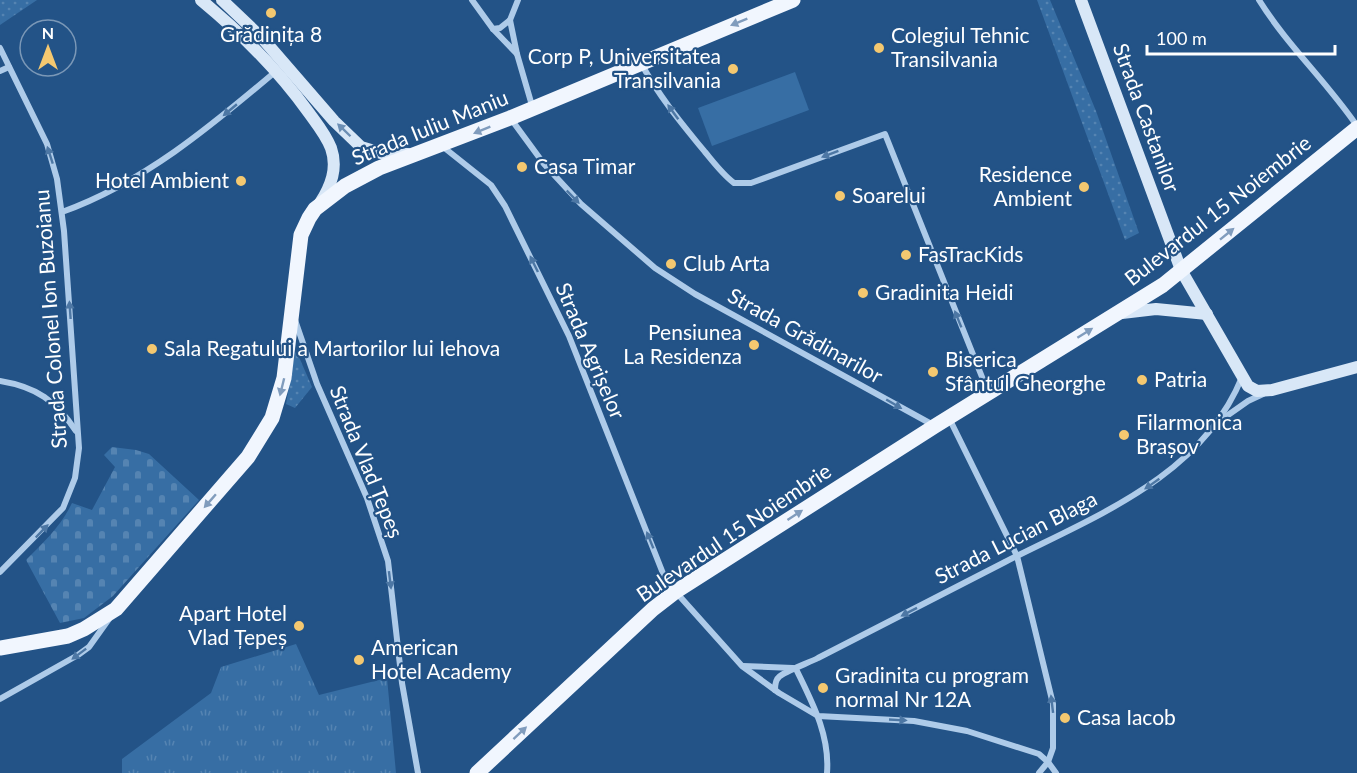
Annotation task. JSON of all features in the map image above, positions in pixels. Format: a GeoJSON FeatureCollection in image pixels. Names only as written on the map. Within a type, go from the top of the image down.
{"type":"FeatureCollection","features":[{"type":"Feature","properties":{"kind":"main road","name":"Strada Iuliu Maniu"},"geometry":{"type":"LineString","coordinates":[[0,648],[68,636],[91,626],[116,609],[248,457],[263,435],[277,405],[284,378],[301,235],[315,209],[345,186],[379,168],[533,109],[793,0]]}},
{"type":"Feature","properties":{"kind":"main road","name":"Bulevardul 15 Noiembrie"},"geometry":{"type":"LineString","coordinates":[[477,773],[653,609],[675,592],[948,417],[1163,285],[1357,127]]}},
{"type":"Feature","properties":{"kind":"street"},"geometry":{"type":"LineString","coordinates":[[201,0],[242,36],[301,102],[323,132],[331,148],[334,174],[326,194],[315,209]]}},
{"type":"Feature","properties":{"kind":"street"},"geometry":{"type":"LineString","coordinates":[[222,0],[263,39],[334,121],[362,147],[381,153],[415,154]]}},
{"type":"Feature","properties":{"kind":"street"},"geometry":{"type":"LineString","coordinates":[[472,0],[493,29],[517,54]]}},
{"type":"Feature","properties":{"kind":"street"},"geometry":{"type":"LineString","coordinates":[[493,29],[500,28],[510,20],[518,0]]}},
{"type":"Feature","properties":{"kind":"street","name":"Strada Castanilor"},"geometry":{"type":"LineString","coordinates":[[1081,0],[1182,270],[1242,377]]}},
{"type":"Feature","properties":{"kind":"street"},"geometry":{"type":"LineString","coordinates":[[1259,0],[1290,42],[1345,108],[1357,127]]}},
{"type":"Feature","properties":{"kind":"street"},"geometry":{"type":"LineString","coordinates":[[510,20],[533,109]]}},
{"type":"Feature","properties":{"kind":"street","name":"Strada Colonel Ion Buzoianu"},"geometry":{"type":"LineString","coordinates":[[0,48],[47,144],[57,179],[62,212],[79,460],[75,478],[63,508],[0,572]]}},
{"type":"Feature","properties":{"kind":"street"},"geometry":{"type":"LineString","coordinates":[[641,62],[650,79],[683,126],[734,183],[751,183],[885,134],[988,392]]}},
{"type":"Feature","properties":{"kind":"street"},"geometry":{"type":"LineString","coordinates":[[0,71],[9,67]]}},
{"type":"Feature","properties":{"kind":"street"},"geometry":{"type":"LineString","coordinates":[[62,212],[102,195],[160,163],[223,116],[275,72]]}},
{"type":"Feature","properties":{"kind":"street","name":"Strada Grădinarilor"},"geometry":{"type":"LineString","coordinates":[[510,118],[538,157],[573,196],[655,268],[695,294],[935,426]]}},
{"type":"Feature","properties":{"kind":"street","name":"Strada Agrișelor"},"geometry":{"type":"LineString","coordinates":[[441,145],[491,185],[505,206],[570,336],[666,581],[742,666],[818,716]]}},
{"type":"Feature","properties":{"kind":"street","name":"Strada Vlad Țepeș"},"geometry":{"type":"LineString","coordinates":[[291,308],[309,363],[367,498],[388,561],[402,683],[418,773]]}},
{"type":"Feature","properties":{"kind":"street"},"geometry":{"type":"LineString","coordinates":[[1115,314],[1156,309],[1207,314]]}},
{"type":"Feature","properties":{"kind":"street"},"geometry":{"type":"LineString","coordinates":[[1218,423],[1248,401],[1272,390],[1357,367]]}},
{"type":"Feature","properties":{"kind":"street"},"geometry":{"type":"LineString","coordinates":[[1242,377],[1252,390],[1272,390]]}},
{"type":"Feature","properties":{"kind":"street","name":"Strada Lucian Blaga"},"geometry":{"type":"LineString","coordinates":[[776,690],[775,683],[778,677],[1121,503],[1158,481],[1218,423],[1242,377]]}},
{"type":"Feature","properties":{"kind":"street"},"geometry":{"type":"LineString","coordinates":[[0,381],[26,387],[52,401],[77,432]]}},
{"type":"Feature","properties":{"kind":"street"},"geometry":{"type":"LineString","coordinates":[[948,417],[1017,556],[1053,704],[1053,748],[1048,762],[1039,773]]}},
{"type":"Feature","properties":{"kind":"street","name":"Strada Iuliu Maniu"},"geometry":{"type":"LineString","coordinates":[[0,699],[78,655],[89,646],[116,609]]}},
{"type":"Feature","properties":{"kind":"street"},"geometry":{"type":"LineString","coordinates":[[742,666],[796,669],[818,716],[825,746],[827,773]]}},
{"type":"Feature","properties":{"kind":"street"},"geometry":{"type":"LineString","coordinates":[[818,716],[914,721],[967,731],[1039,754],[1056,773]]}},
{"type":"Feature","properties":{"kind":"green space"},"geometry":{"type":"Polygon","coordinates":[[[0,0],[37,0],[0,25],[0,0]]]}},
{"type":"Feature","properties":{"kind":"green space"},"geometry":{"type":"Polygon","coordinates":[[[1037,0],[1050,0],[1096,111],[1139,233],[1125,240],[1037,0]]]}},
{"type":"Feature","properties":{"kind":"green space"},"geometry":{"type":"Polygon","coordinates":[[[795,72],[809,110],[712,146],[698,108],[795,72]]]}},
{"type":"Feature","properties":{"kind":"green space"},"geometry":{"type":"Polygon","coordinates":[[[295,352],[312,387],[295,408],[286,404],[295,352]]]}},
{"type":"Feature","properties":{"kind":"green space"},"geometry":{"type":"Polygon","coordinates":[[[112,447],[149,454],[199,500],[113,596],[84,618],[60,623],[26,560],[46,540],[72,503],[92,510],[115,467],[104,455],[112,447]]]}},
{"type":"Feature","properties":{"kind":"green space"},"geometry":{"type":"Polygon","coordinates":[[[296,644],[319,695],[387,678],[396,773],[122,773],[122,759],[211,693],[221,667],[296,644]]]}},
{"type":"Feature","properties":{"kind":"place","name":"Grădinița 8"},"geometry":{"type":"Point","coordinates":[271,13]}},
{"type":"Feature","properties":{"kind":"place","name":"Colegiul Tehnic Transilvania"},"geometry":{"type":"Point","coordinates":[879,48]}},
{"type":"Feature","properties":{"kind":"place","name":"Corp P, Universitatea Transilvania"},"geometry":{"type":"Point","coordinates":[733,69]}},
{"type":"Feature","properties":{"kind":"place","name":"Casa Timar"},"geometry":{"type":"Point","coordinates":[522,167]}},
{"type":"Feature","properties":{"kind":"place","name":"Hotel Ambient"},"geometry":{"type":"Point","coordinates":[241,181]}},
{"type":"Feature","properties":{"kind":"place","name":"Residence Ambient"},"geometry":{"type":"Point","coordinates":[1084,187]}},
{"type":"Feature","properties":{"kind":"place","name":"Soarelui"},"geometry":{"type":"Point","coordinates":[840,196]}},
{"type":"Feature","properties":{"kind":"place","name":"FasTracKids"},"geometry":{"type":"Point","coordinates":[906,255]}},
{"type":"Feature","properties":{"kind":"place","name":"Club Arta"},"geometry":{"type":"Point","coordinates":[671,264]}},
{"type":"Feature","properties":{"kind":"place","name":"Gradinita Heidi"},"geometry":{"type":"Point","coordinates":[863,293]}},
{"type":"Feature","properties":{"kind":"place","name":"Pensiunea La Residenza"},"geometry":{"type":"Point","coordinates":[754,345]}},
{"type":"Feature","properties":{"kind":"place","name":"Sala Regatului a Martorilor lui Iehova"},"geometry":{"type":"Point","coordinates":[152,349]}},
{"type":"Feature","properties":{"kind":"place","name":"Biserica Sfântul Gheorghe"},"geometry":{"type":"Point","coordinates":[933,372]}},
{"type":"Feature","properties":{"kind":"place","name":"Patria"},"geometry":{"type":"Point","coordinates":[1142,380]}},
{"type":"Feature","properties":{"kind":"place","name":"Filarmonica Brașov"},"geometry":{"type":"Point","coordinates":[1124,435]}},
{"type":"Feature","properties":{"kind":"place","name":"Apart Hotel Vlad Țepeș"},"geometry":{"type":"Point","coordinates":[299,626]}},
{"type":"Feature","properties":{"kind":"place","name":"American Hotel Academy"},"geometry":{"type":"Point","coordinates":[359,660]}},
{"type":"Feature","properties":{"kind":"place","name":"Gradinita cu program normal Nr 12A"},"geometry":{"type":"Point","coordinates":[823,688]}},
{"type":"Feature","properties":{"kind":"place","name":"Casa Iacob"},"geometry":{"type":"Point","coordinates":[1065,718]}}]}
